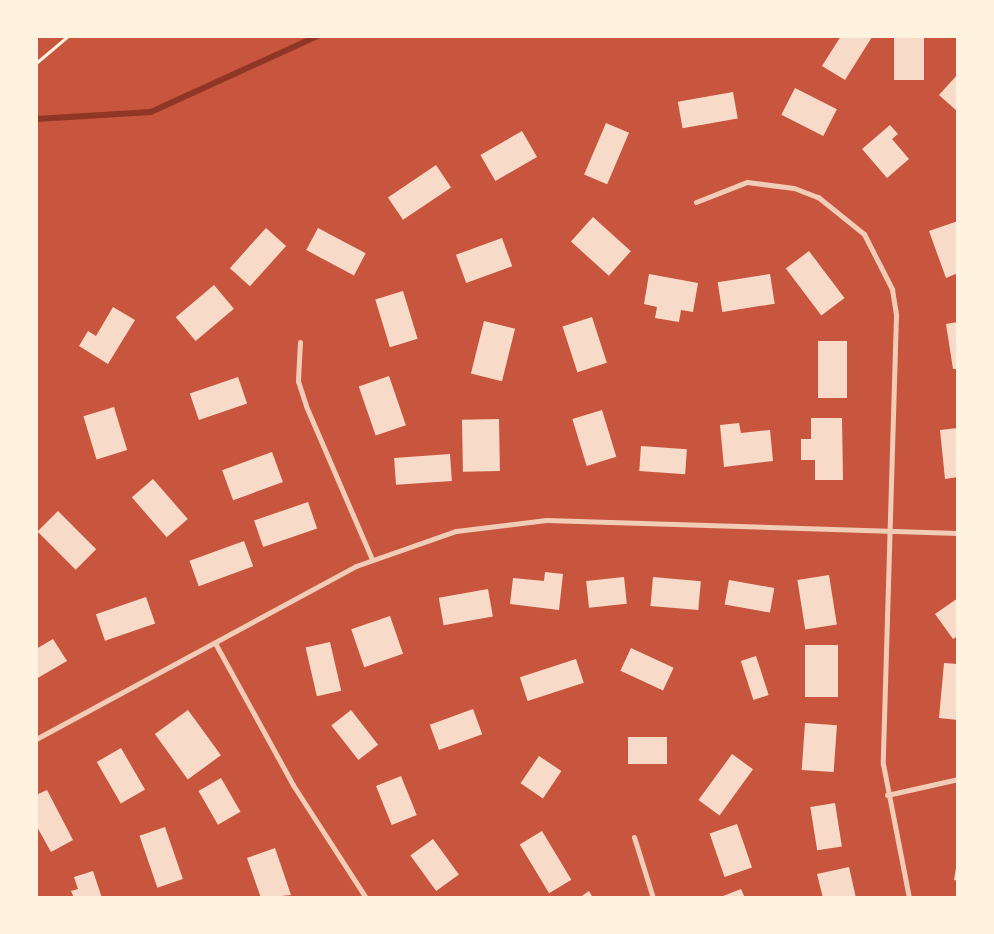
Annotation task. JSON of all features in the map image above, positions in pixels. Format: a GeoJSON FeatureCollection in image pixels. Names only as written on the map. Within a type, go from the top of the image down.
{"type":"FeatureCollection","features":[{"type":"Feature","properties":{"kind":"street"},"geometry":{"type":"LineString","coordinates":[[696,202],[747,182],[794,188],[846,216],[871,244],[884,266],[896,315],[883,764],[886,795],[909,898]]}},
{"type":"Feature","properties":{"kind":"street"},"geometry":{"type":"LineString","coordinates":[[300,342],[298,381],[306,406],[372,559]]}},
{"type":"Feature","properties":{"kind":"street"},"geometry":{"type":"LineString","coordinates":[[36,739],[372,559],[456,531],[546,520],[958,532]]}},
{"type":"Feature","properties":{"kind":"street"},"geometry":{"type":"LineString","coordinates":[[215,643],[294,785],[366,898]]}},
{"type":"Feature","properties":{"kind":"street"},"geometry":{"type":"LineString","coordinates":[[886,795],[958,779]]}},
{"type":"Feature","properties":{"kind":"street"},"geometry":{"type":"LineString","coordinates":[[634,838],[653,898]]}},
{"type":"Feature","properties":{"kind":"path"},"geometry":{"type":"LineString","coordinates":[[36,63],[68,36]]}},
{"type":"Feature","properties":{"kind":"building"},"geometry":{"type":"Polygon","coordinates":[[[841,36],[872,37],[845,80],[822,66],[841,36]]]}},
{"type":"Feature","properties":{"kind":"building"},"geometry":{"type":"Polygon","coordinates":[[[894,36],[924,36],[924,80],[894,80],[894,36]]]}},
{"type":"Feature","properties":{"kind":"building"},"geometry":{"type":"Polygon","coordinates":[[[958,74],[958,112],[939,95],[958,74]]]}},
{"type":"Feature","properties":{"kind":"building"},"geometry":{"type":"Polygon","coordinates":[[[795,88],[837,109],[823,136],[781,115],[795,88]]]}},
{"type":"Feature","properties":{"kind":"building"},"geometry":{"type":"Polygon","coordinates":[[[733,92],[738,119],[683,128],[678,102],[733,92]]]}},
{"type":"Feature","properties":{"kind":"building"},"geometry":{"type":"Polygon","coordinates":[[[606,123],[629,133],[607,184],[584,175],[606,123]]]}},
{"type":"Feature","properties":{"kind":"building"},"geometry":{"type":"Polygon","coordinates":[[[890,125],[898,134],[892,139],[909,159],[887,178],[862,149],[890,125]]]}},
{"type":"Feature","properties":{"kind":"building"},"geometry":{"type":"Polygon","coordinates":[[[522,131],[537,157],[495,181],[480,155],[522,131]]]}},
{"type":"Feature","properties":{"kind":"building"},"geometry":{"type":"Polygon","coordinates":[[[436,165],[451,187],[403,220],[388,197],[436,165]]]}},
{"type":"Feature","properties":{"kind":"building"},"geometry":{"type":"Polygon","coordinates":[[[593,217],[631,251],[609,276],[571,242],[593,217]]]}},
{"type":"Feature","properties":{"kind":"building"},"geometry":{"type":"Polygon","coordinates":[[[958,221],[958,273],[946,278],[929,231],[958,221]]]}},
{"type":"Feature","properties":{"kind":"building"},"geometry":{"type":"Polygon","coordinates":[[[266,228],[286,246],[250,286],[230,268],[266,228]]]}},
{"type":"Feature","properties":{"kind":"building"},"geometry":{"type":"Polygon","coordinates":[[[318,228],[366,253],[354,275],[306,250],[318,228]]]}},
{"type":"Feature","properties":{"kind":"building"},"geometry":{"type":"Polygon","coordinates":[[[502,238],[512,266],[466,283],[456,255],[502,238]]]}},
{"type":"Feature","properties":{"kind":"building"},"geometry":{"type":"Polygon","coordinates":[[[809,251],[845,298],[821,316],[786,268],[809,251]]]}},
{"type":"Feature","properties":{"kind":"building"},"geometry":{"type":"Polygon","coordinates":[[[649,274],[698,283],[693,312],[681,310],[679,322],[655,318],[657,307],[644,304],[649,274]]]}},
{"type":"Feature","properties":{"kind":"building"},"geometry":{"type":"Polygon","coordinates":[[[770,274],[775,304],[722,312],[718,282],[770,274]]]}},
{"type":"Feature","properties":{"kind":"building"},"geometry":{"type":"Polygon","coordinates":[[[214,285],[234,309],[196,341],[176,317],[214,285]]]}},
{"type":"Feature","properties":{"kind":"building"},"geometry":{"type":"Polygon","coordinates":[[[403,291],[418,339],[390,347],[375,299],[403,291]]]}},
{"type":"Feature","properties":{"kind":"building"},"geometry":{"type":"Polygon","coordinates":[[[113,307],[135,320],[108,364],[79,346],[88,331],[96,336],[113,307]]]}},
{"type":"Feature","properties":{"kind":"building"},"geometry":{"type":"Polygon","coordinates":[[[592,317],[607,363],[577,372],[563,327],[592,317]]]}},
{"type":"Feature","properties":{"kind":"building"},"geometry":{"type":"Polygon","coordinates":[[[484,321],[515,329],[502,381],[471,373],[484,321]]]}},
{"type":"Feature","properties":{"kind":"building"},"geometry":{"type":"Polygon","coordinates":[[[958,322],[958,369],[953,369],[946,324],[958,322]]]}},
{"type":"Feature","properties":{"kind":"building"},"geometry":{"type":"Polygon","coordinates":[[[818,341],[847,341],[847,398],[818,398],[818,341]]]}},
{"type":"Feature","properties":{"kind":"building"},"geometry":{"type":"Polygon","coordinates":[[[389,376],[406,425],[376,436],[359,386],[389,376]]]}},
{"type":"Feature","properties":{"kind":"building"},"geometry":{"type":"Polygon","coordinates":[[[238,377],[247,403],[199,420],[190,394],[238,377]]]}},
{"type":"Feature","properties":{"kind":"building"},"geometry":{"type":"Polygon","coordinates":[[[114,407],[127,450],[97,459],[83,416],[114,407]]]}},
{"type":"Feature","properties":{"kind":"building"},"geometry":{"type":"Polygon","coordinates":[[[602,410],[616,457],[587,466],[572,419],[602,410]]]}},
{"type":"Feature","properties":{"kind":"building"},"geometry":{"type":"Polygon","coordinates":[[[811,418],[842,418],[843,480],[815,480],[815,460],[801,460],[801,439],[811,439],[811,418]]]}},
{"type":"Feature","properties":{"kind":"building"},"geometry":{"type":"Polygon","coordinates":[[[499,419],[500,471],[463,472],[462,420],[499,419]]]}},
{"type":"Feature","properties":{"kind":"building"},"geometry":{"type":"Polygon","coordinates":[[[739,423],[741,433],[770,430],[773,461],[724,467],[720,425],[739,423]]]}},
{"type":"Feature","properties":{"kind":"building"},"geometry":{"type":"Polygon","coordinates":[[[958,428],[958,477],[945,479],[940,430],[958,428]]]}},
{"type":"Feature","properties":{"kind":"building"},"geometry":{"type":"Polygon","coordinates":[[[641,446],[687,449],[685,474],[639,471],[641,446]]]}},
{"type":"Feature","properties":{"kind":"building"},"geometry":{"type":"Polygon","coordinates":[[[272,452],[283,482],[233,500],[222,470],[272,452]]]}},
{"type":"Feature","properties":{"kind":"building"},"geometry":{"type":"Polygon","coordinates":[[[450,454],[452,481],[396,485],[394,458],[450,454]]]}},
{"type":"Feature","properties":{"kind":"building"},"geometry":{"type":"Polygon","coordinates":[[[153,479],[188,519],[167,537],[132,497],[153,479]]]}},
{"type":"Feature","properties":{"kind":"building"},"geometry":{"type":"Polygon","coordinates":[[[308,502],[317,528],[263,547],[254,521],[308,502]]]}},
{"type":"Feature","properties":{"kind":"building"},"geometry":{"type":"Polygon","coordinates":[[[58,511],[96,549],[76,570],[37,532],[58,511]]]}},
{"type":"Feature","properties":{"kind":"building"},"geometry":{"type":"Polygon","coordinates":[[[244,541],[253,566],[199,586],[189,561],[244,541]]]}},
{"type":"Feature","properties":{"kind":"building"},"geometry":{"type":"Polygon","coordinates":[[[545,572],[563,574],[559,610],[510,604],[513,578],[544,581],[545,572]]]}},
{"type":"Feature","properties":{"kind":"building"},"geometry":{"type":"Polygon","coordinates":[[[829,575],[837,624],[805,629],[797,580],[829,575]]]}},
{"type":"Feature","properties":{"kind":"building"},"geometry":{"type":"Polygon","coordinates":[[[624,577],[627,604],[589,608],[586,581],[624,577]]]}},
{"type":"Feature","properties":{"kind":"building"},"geometry":{"type":"Polygon","coordinates":[[[653,577],[701,581],[698,610],[650,606],[653,577]]]}},
{"type":"Feature","properties":{"kind":"building"},"geometry":{"type":"Polygon","coordinates":[[[729,580],[774,588],[770,613],[725,605],[729,580]]]}},
{"type":"Feature","properties":{"kind":"building"},"geometry":{"type":"Polygon","coordinates":[[[488,589],[493,617],[444,625],[439,598],[488,589]]]}},
{"type":"Feature","properties":{"kind":"building"},"geometry":{"type":"Polygon","coordinates":[[[146,597],[155,623],[105,641],[96,614],[146,597]]]}},
{"type":"Feature","properties":{"kind":"building"},"geometry":{"type":"Polygon","coordinates":[[[958,598],[958,636],[953,639],[935,614],[958,598]]]}},
{"type":"Feature","properties":{"kind":"building"},"geometry":{"type":"Polygon","coordinates":[[[390,616],[403,654],[364,667],[351,629],[390,616]]]}},
{"type":"Feature","properties":{"kind":"building"},"geometry":{"type":"Polygon","coordinates":[[[53,639],[67,661],[36,679],[36,649],[53,639]]]}},
{"type":"Feature","properties":{"kind":"building"},"geometry":{"type":"Polygon","coordinates":[[[330,642],[341,691],[317,696],[306,648],[330,642]]]}},
{"type":"Feature","properties":{"kind":"building"},"geometry":{"type":"Polygon","coordinates":[[[805,645],[838,645],[838,697],[805,697],[805,645]]]}},
{"type":"Feature","properties":{"kind":"building"},"geometry":{"type":"Polygon","coordinates":[[[631,648],[674,668],[663,691],[620,671],[631,648]]]}},
{"type":"Feature","properties":{"kind":"building"},"geometry":{"type":"Polygon","coordinates":[[[756,656],[769,695],[753,700],[741,661],[756,656]]]}},
{"type":"Feature","properties":{"kind":"building"},"geometry":{"type":"Polygon","coordinates":[[[576,659],[584,683],[528,701],[520,677],[576,659]]]}},
{"type":"Feature","properties":{"kind":"building"},"geometry":{"type":"Polygon","coordinates":[[[944,663],[958,664],[958,720],[939,718],[944,663]]]}},
{"type":"Feature","properties":{"kind":"building"},"geometry":{"type":"Polygon","coordinates":[[[473,709],[482,734],[439,750],[430,725],[473,709]]]}},
{"type":"Feature","properties":{"kind":"building"},"geometry":{"type":"Polygon","coordinates":[[[188,710],[221,755],[188,779],[155,734],[188,710]]]}},
{"type":"Feature","properties":{"kind":"building"},"geometry":{"type":"Polygon","coordinates":[[[351,710],[378,745],[358,760],[331,725],[351,710]]]}},
{"type":"Feature","properties":{"kind":"building"},"geometry":{"type":"Polygon","coordinates":[[[805,723],[837,725],[834,772],[802,770],[805,723]]]}},
{"type":"Feature","properties":{"kind":"building"},"geometry":{"type":"Polygon","coordinates":[[[628,737],[667,737],[667,764],[628,764],[628,737]]]}},
{"type":"Feature","properties":{"kind":"building"},"geometry":{"type":"Polygon","coordinates":[[[121,748],[145,790],[121,804],[97,762],[121,748]]]}},
{"type":"Feature","properties":{"kind":"building"},"geometry":{"type":"Polygon","coordinates":[[[732,754],[753,769],[720,815],[698,800],[732,754]]]}},
{"type":"Feature","properties":{"kind":"building"},"geometry":{"type":"Polygon","coordinates":[[[539,756],[561,771],[543,798],[521,783],[539,756]]]}},
{"type":"Feature","properties":{"kind":"building"},"geometry":{"type":"Polygon","coordinates":[[[401,776],[417,815],[392,825],[376,786],[401,776]]]}},
{"type":"Feature","properties":{"kind":"building"},"geometry":{"type":"Polygon","coordinates":[[[221,778],[240,812],[218,825],[198,791],[221,778]]]}},
{"type":"Feature","properties":{"kind":"building"},"geometry":{"type":"Polygon","coordinates":[[[47,790],[73,840],[51,852],[36,825],[36,795],[47,790]]]}},
{"type":"Feature","properties":{"kind":"building"},"geometry":{"type":"Polygon","coordinates":[[[835,803],[842,846],[817,850],[810,807],[835,803]]]}},
{"type":"Feature","properties":{"kind":"building"},"geometry":{"type":"Polygon","coordinates":[[[737,824],[752,867],[725,877],[710,833],[737,824]]]}},
{"type":"Feature","properties":{"kind":"building"},"geometry":{"type":"Polygon","coordinates":[[[165,827],[183,879],[157,888],[139,836],[165,827]]]}},
{"type":"Feature","properties":{"kind":"building"},"geometry":{"type":"Polygon","coordinates":[[[542,831],[571,880],[549,893],[520,844],[542,831]]]}},
{"type":"Feature","properties":{"kind":"building"},"geometry":{"type":"Polygon","coordinates":[[[433,839],[459,875],[436,891],[410,855],[433,839]]]}},
{"type":"Feature","properties":{"kind":"building"},"geometry":{"type":"Polygon","coordinates":[[[275,848],[291,895],[261,898],[247,858],[275,848]]]}},
{"type":"Feature","properties":{"kind":"building"},"geometry":{"type":"Polygon","coordinates":[[[958,862],[958,881],[954,880],[958,862]]]}},
{"type":"Feature","properties":{"kind":"building"},"geometry":{"type":"Polygon","coordinates":[[[849,867],[856,898],[823,898],[817,874],[849,867]]]}},
{"type":"Feature","properties":{"kind":"building"},"geometry":{"type":"Polygon","coordinates":[[[93,871],[102,898],[74,898],[71,891],[78,889],[74,877],[93,871]]]}},
{"type":"Feature","properties":{"kind":"building"},"geometry":{"type":"Polygon","coordinates":[[[741,889],[745,898],[718,898],[741,889]]]}},
{"type":"Feature","properties":{"kind":"building"},"geometry":{"type":"Polygon","coordinates":[[[589,891],[593,898],[579,898],[589,891]]]}},
{"type":"Feature","properties":{"kind":"waterway"},"geometry":{"type":"LineString","coordinates":[[36,119],[151,112],[318,36]]}}]}
